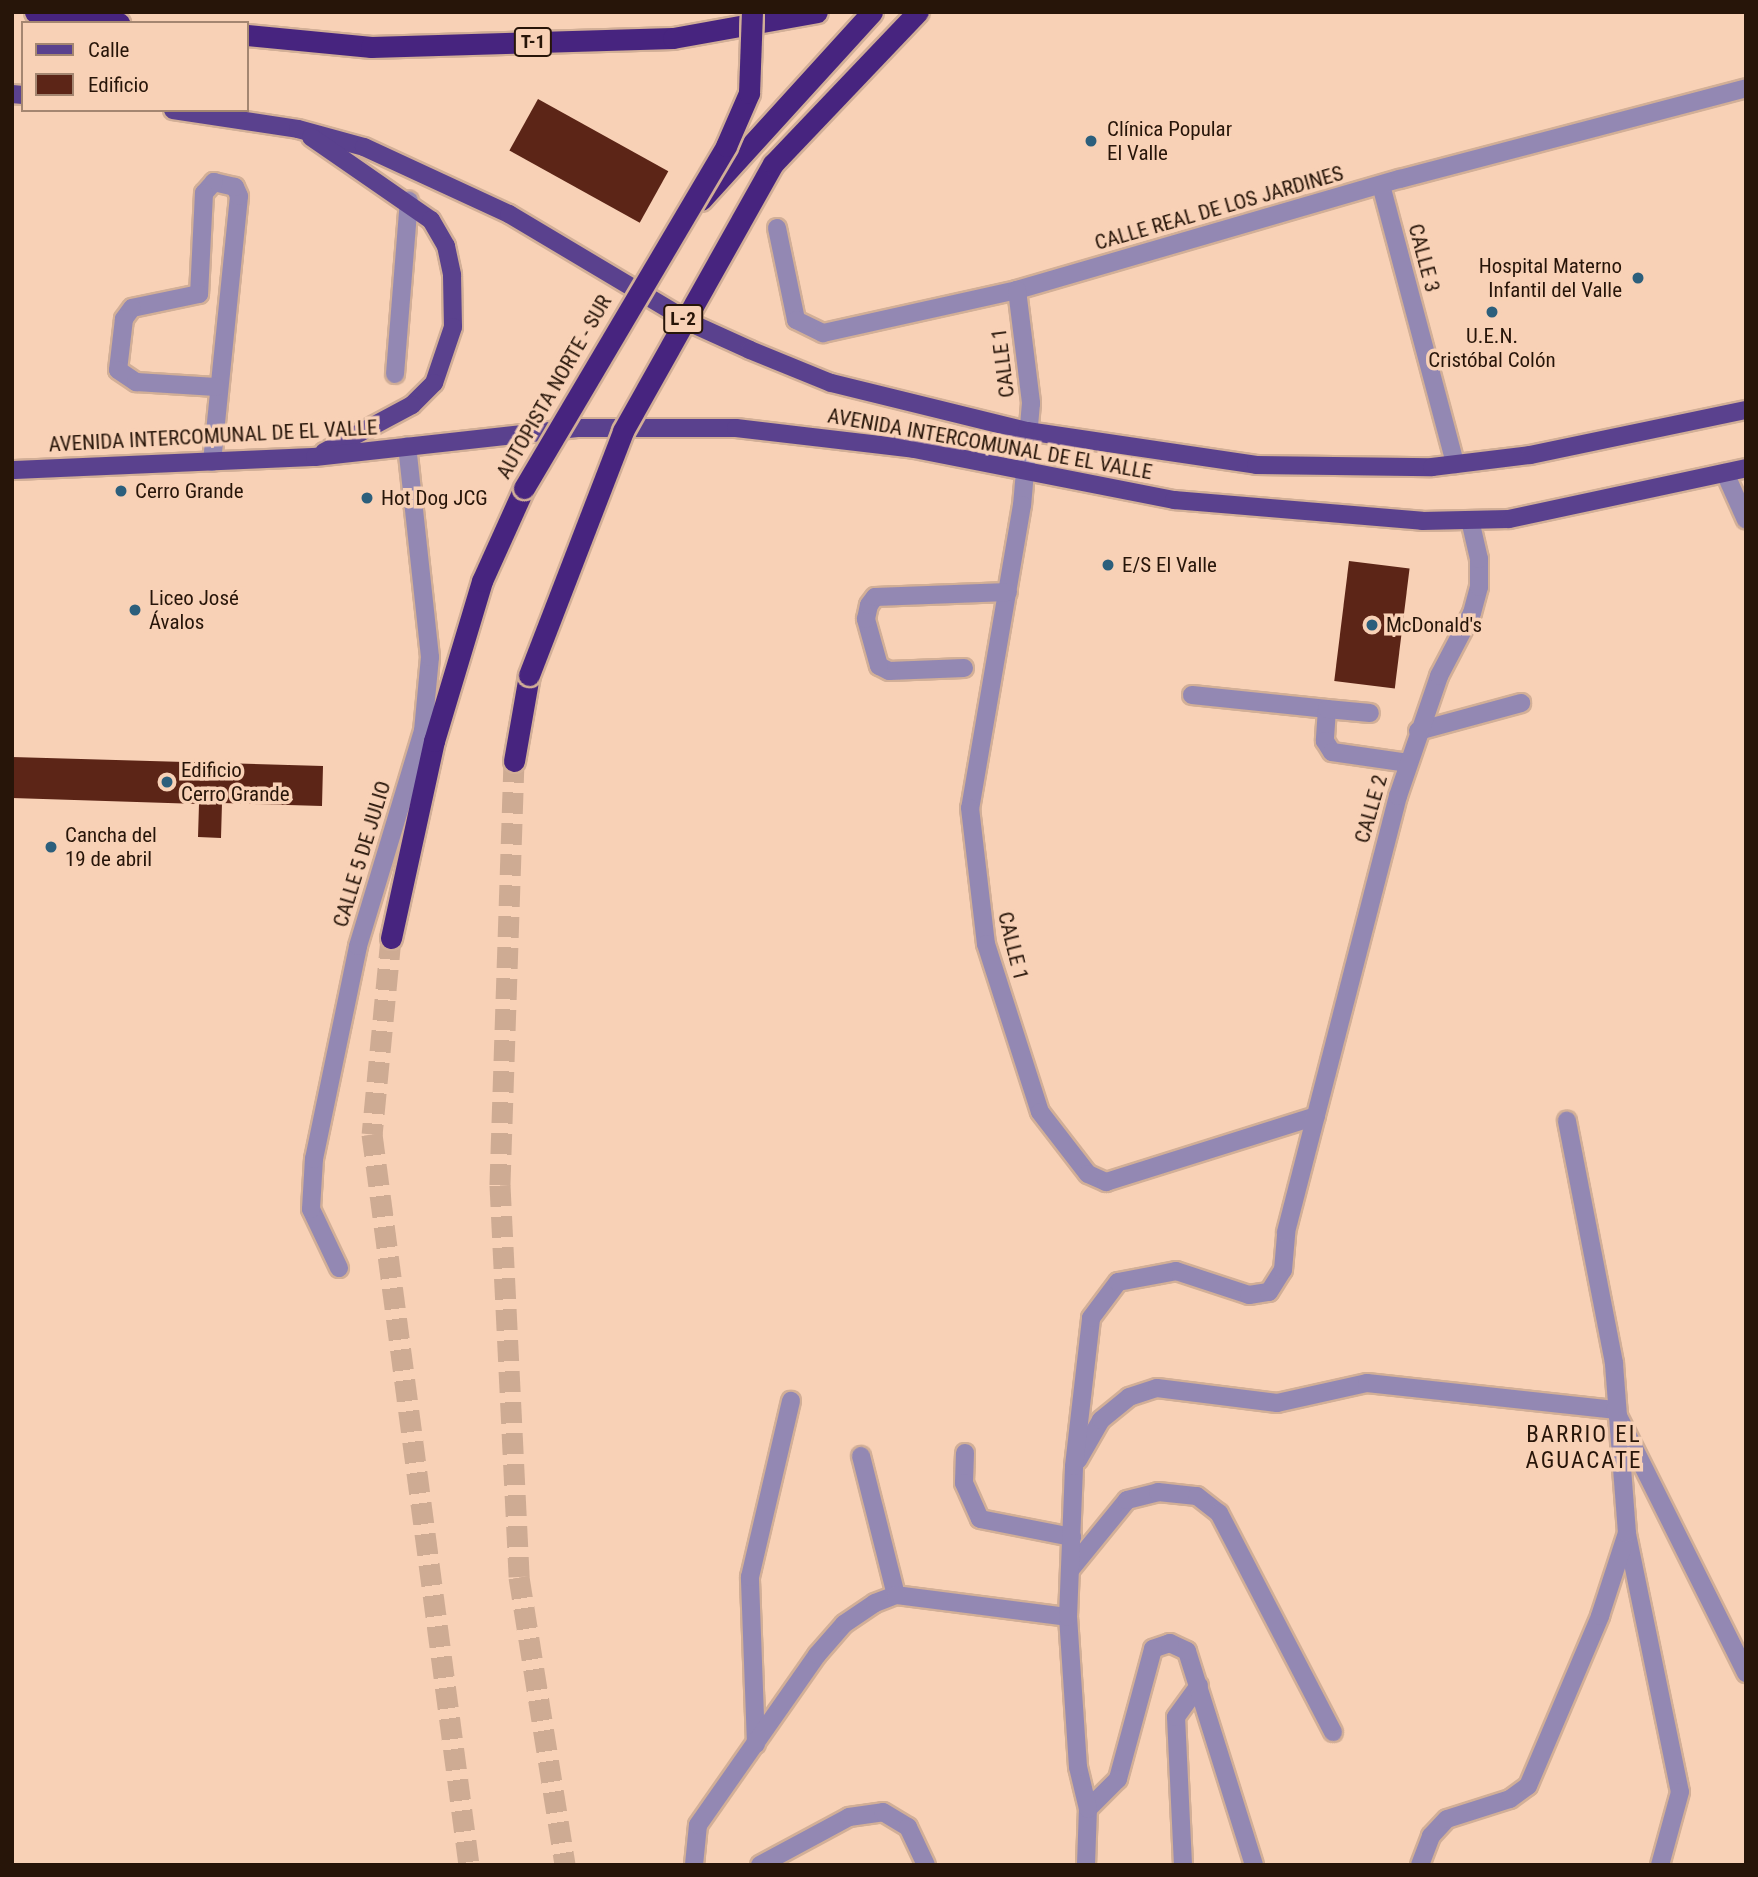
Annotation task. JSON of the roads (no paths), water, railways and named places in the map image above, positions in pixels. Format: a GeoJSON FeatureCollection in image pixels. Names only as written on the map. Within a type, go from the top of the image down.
{"type":"FeatureCollection","features":[{"type":"Feature","properties":{"kind":"highway"},"geometry":{"type":"LineString","coordinates":[[35,12],[104,21]]}},
{"type":"Feature","properties":{"kind":"highway"},"geometry":{"type":"LineString","coordinates":[[671,234],[726,146],[749,93],[752,12]]}},
{"type":"Feature","properties":{"kind":"highway","name":"T-1"},"geometry":{"type":"LineString","coordinates":[[248,35],[371,47],[673,38],[817,12]]}},
{"type":"Feature","properties":{"kind":"highway","name":"AUTOPISTA NORTE - SUR"},"geometry":{"type":"LineString","coordinates":[[391,938],[434,741],[482,581],[523,488],[671,234],[872,12]]}},
{"type":"Feature","properties":{"kind":"highway","name":"L-2"},"geometry":{"type":"LineString","coordinates":[[514,761],[529,675],[623,431],[773,164],[918,12]]}},
{"type":"Feature","properties":{"kind":"main road","name":"AVENIDA INTERCOMUNAL DE EL VALLE"},"geometry":{"type":"LineString","coordinates":[[186,112],[298,129],[364,147],[432,175],[695,325],[750,350],[831,383],[1027,431],[1256,465],[1455,464],[1530,456],[1746,410]]}},
{"type":"Feature","properties":{"kind":"main road"},"geometry":{"type":"LineString","coordinates":[[298,129],[409,201],[431,220],[446,246],[453,327],[446,359],[434,383],[412,405],[315,457]]}},
{"type":"Feature","properties":{"kind":"main road","name":"AVENIDA INTERCOMUNAL DE EL VALLE"},"geometry":{"type":"LineString","coordinates":[[12,470],[315,457],[579,428],[736,428],[914,449],[1023,472],[1227,506],[1470,521],[1509,519],[1746,468]]}},
{"type":"Feature","properties":{"kind":"street","name":"CALLE REAL DE LOS JARDINES"},"geometry":{"type":"LineString","coordinates":[[777,228],[796,320],[823,333],[1017,290],[1381,185],[1746,89]]}},
{"type":"Feature","properties":{"kind":"street"},"geometry":{"type":"LineString","coordinates":[[212,462],[216,387],[239,196],[235,187],[214,182],[204,193],[199,294],[132,308],[124,319],[118,370],[136,382],[216,387]]}},
{"type":"Feature","properties":{"kind":"street","name":"CALLE 3"},"geometry":{"type":"LineString","coordinates":[[1381,185],[1455,464]]}},
{"type":"Feature","properties":{"kind":"street"},"geometry":{"type":"LineString","coordinates":[[395,374],[409,201]]}},
{"type":"Feature","properties":{"kind":"street","name":"CALLE 1"},"geometry":{"type":"LineString","coordinates":[[1017,290],[1031,403],[1008,592],[970,808],[972,858],[986,944],[1040,1112],[1088,1174],[1105,1182],[1316,1116]]}},
{"type":"Feature","properties":{"kind":"street","name":"CALLE 5 DE JULIO"},"geometry":{"type":"LineString","coordinates":[[339,1268],[311,1209],[314,1159],[358,946],[423,731],[430,657],[407,446]]}},
{"type":"Feature","properties":{"kind":"street"},"geometry":{"type":"LineString","coordinates":[[1725,473],[1746,520]]}},
{"type":"Feature","properties":{"kind":"street","name":"CALLE 2"},"geometry":{"type":"LineString","coordinates":[[1086,1865],[1088,1809],[1078,1767],[1068,1617],[1074,1466],[1091,1318],[1118,1282],[1176,1271],[1249,1295],[1269,1292],[1283,1270],[1286,1232],[1316,1116],[1340,1006],[1408,763],[1475,600],[1479,559],[1470,521]]}},
{"type":"Feature","properties":{"kind":"street"},"geometry":{"type":"LineString","coordinates":[[964,668],[889,671],[879,666],[866,619],[869,605],[875,597],[1008,592]]}},
{"type":"Feature","properties":{"kind":"street"},"geometry":{"type":"LineString","coordinates":[[1192,695],[1370,713]]}},
{"type":"Feature","properties":{"kind":"street"},"geometry":{"type":"LineString","coordinates":[[1419,732],[1521,704]]}},
{"type":"Feature","properties":{"kind":"street"},"geometry":{"type":"LineString","coordinates":[[1327,709],[1325,741],[1332,752],[1408,763]]}},
{"type":"Feature","properties":{"kind":"street"},"geometry":{"type":"LineString","coordinates":[[1567,1121],[1590,1222],[1614,1363],[1615,1410],[1627,1533],[1680,1792],[1660,1865]]}},
{"type":"Feature","properties":{"kind":"street"},"geometry":{"type":"LineString","coordinates":[[1074,1466],[1101,1420],[1129,1397],[1157,1388],[1277,1403],[1367,1383],[1615,1410]]}},
{"type":"Feature","properties":{"kind":"street"},"geometry":{"type":"LineString","coordinates":[[756,1744],[750,1577],[790,1401]]}},
{"type":"Feature","properties":{"kind":"street"},"geometry":{"type":"LineString","coordinates":[[1615,1410],[1746,1673]]}},
{"type":"Feature","properties":{"kind":"street"},"geometry":{"type":"LineString","coordinates":[[965,1453],[964,1483],[980,1519],[1072,1537]]}},
{"type":"Feature","properties":{"kind":"street"},"geometry":{"type":"LineString","coordinates":[[861,1456],[897,1595]]}},
{"type":"Feature","properties":{"kind":"street"},"geometry":{"type":"LineString","coordinates":[[1070,1570],[1127,1500],[1157,1492],[1197,1496],[1219,1513],[1333,1732]]}},
{"type":"Feature","properties":{"kind":"street"},"geometry":{"type":"LineString","coordinates":[[1420,1865],[1431,1836],[1447,1819],[1510,1799],[1528,1786],[1600,1616],[1627,1533]]}},
{"type":"Feature","properties":{"kind":"street"},"geometry":{"type":"LineString","coordinates":[[694,1865],[698,1825],[844,1625],[897,1595],[1068,1617]]}},
{"type":"Feature","properties":{"kind":"street"},"geometry":{"type":"LineString","coordinates":[[1088,1809],[1118,1779],[1153,1649],[1170,1643],[1187,1651],[1254,1865]]}},
{"type":"Feature","properties":{"kind":"street"},"geometry":{"type":"LineString","coordinates":[[1183,1865],[1176,1717],[1199,1685]]}},
{"type":"Feature","properties":{"kind":"street"},"geometry":{"type":"LineString","coordinates":[[760,1865],[849,1817],[883,1812],[908,1827],[926,1865]]}},
{"type":"Feature","properties":{"kind":"tunnel"},"geometry":{"type":"LineString","coordinates":[[514,761],[500,1185],[519,1577],[565,1865]]}},
{"type":"Feature","properties":{"kind":"tunnel"},"geometry":{"type":"LineString","coordinates":[[391,938],[372,1134],[469,1865]]}},
{"type":"Feature","properties":{"kind":"place","name":"Clínica Popular El Valle"},"geometry":{"type":"Point","coordinates":[1091,141]}},
{"type":"Feature","properties":{"kind":"place","name":"Hospital Materno Infantil del Valle"},"geometry":{"type":"Point","coordinates":[1638,278]}},
{"type":"Feature","properties":{"kind":"place","name":"U.E.N. Cristóbal Colón"},"geometry":{"type":"Point","coordinates":[1492,312]}},
{"type":"Feature","properties":{"kind":"place","name":"Cerro Grande"},"geometry":{"type":"Point","coordinates":[121,491]}},
{"type":"Feature","properties":{"kind":"place","name":"Hot Dog JCG"},"geometry":{"type":"Point","coordinates":[367,498]}},
{"type":"Feature","properties":{"kind":"place","name":"E/S El Valle"},"geometry":{"type":"Point","coordinates":[1108,565]}},
{"type":"Feature","properties":{"kind":"place","name":"Liceo José Ávalos"},"geometry":{"type":"Point","coordinates":[135,610]}},
{"type":"Feature","properties":{"kind":"place","name":"McDonald's"},"geometry":{"type":"Point","coordinates":[1372,625]}},
{"type":"Feature","properties":{"kind":"place","name":"Edificio Cerro Grande"},"geometry":{"type":"Point","coordinates":[167,782]}},
{"type":"Feature","properties":{"kind":"place","name":"Cancha del 19 de abril"},"geometry":{"type":"Point","coordinates":[51,847]}},
{"type":"Feature","properties":{"kind":"district","name":"BARRIO EL AGUACATE"},"geometry":{"type":"Point","coordinates":[1584,1448]}}]}
